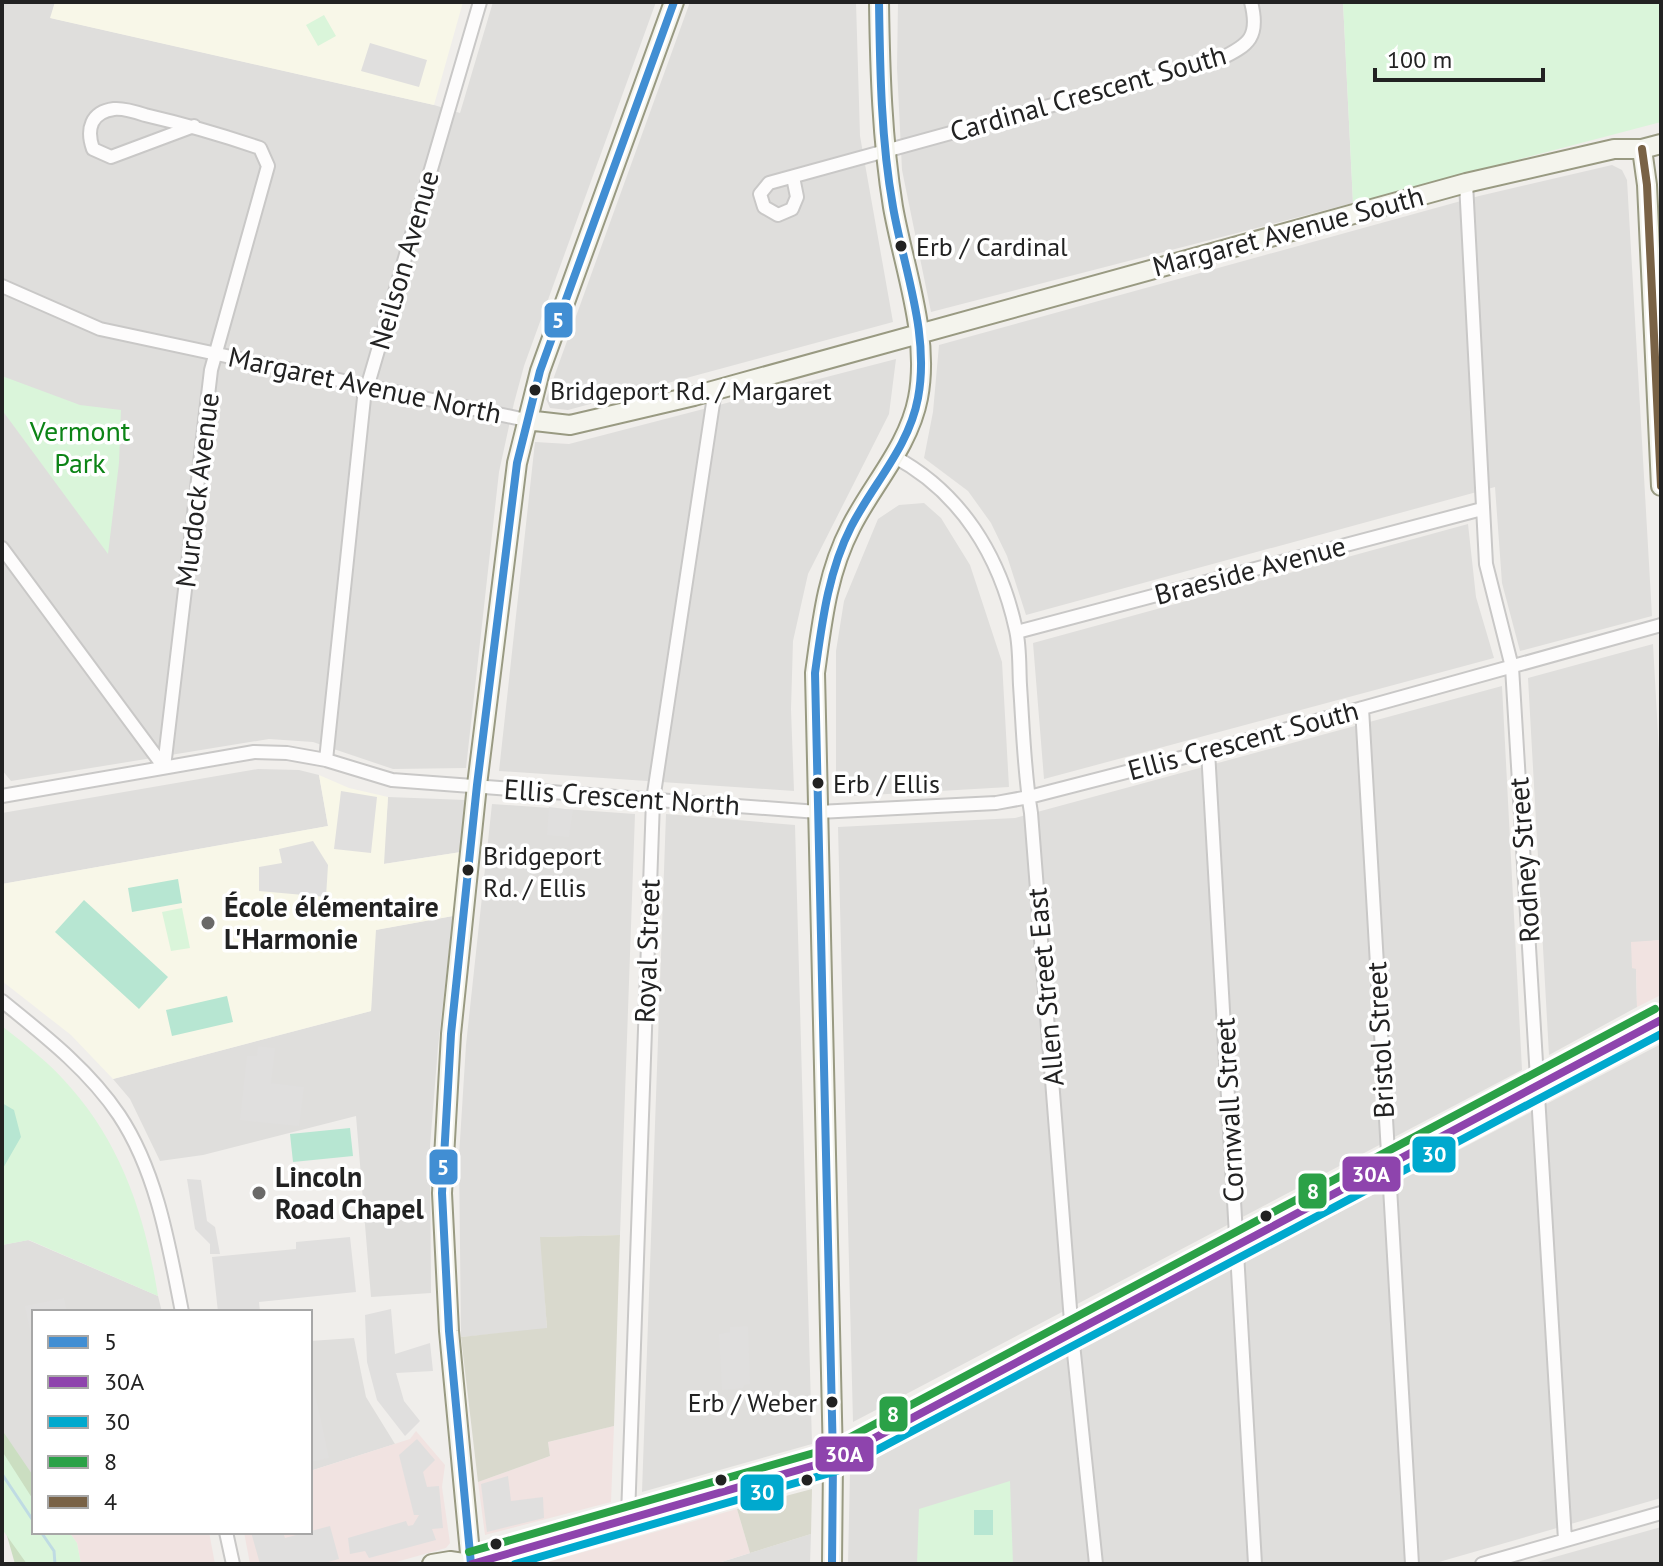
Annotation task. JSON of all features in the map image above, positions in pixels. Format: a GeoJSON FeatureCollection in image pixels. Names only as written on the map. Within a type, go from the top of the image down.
{"type":"FeatureCollection","features":[{"type":"Feature","properties":{"kind":"main road"},"geometry":{"type":"LineString","coordinates":[[471,1564],[449,1331],[442,1193],[448,1065],[477,785],[517,463],[540,371],[674,2]]}},
{"type":"Feature","properties":{"kind":"main road"},"geometry":{"type":"LineString","coordinates":[[832,1564],[833,1460],[815,673],[828,584],[851,526],[912,419],[921,373],[919,334],[893,208],[885,150],[879,2]]}},
{"type":"Feature","properties":{"kind":"main road","name":"Margaret Avenue South"},"geometry":{"type":"LineString","coordinates":[[919,334],[1466,183],[1614,149],[1642,149],[1661,144]]}},
{"type":"Feature","properties":{"kind":"main road"},"geometry":{"type":"LineString","coordinates":[[1642,149],[1647,185],[1661,486]]}},
{"type":"Feature","properties":{"kind":"main road","name":"Margaret Avenue North"},"geometry":{"type":"LineString","coordinates":[[526,420],[570,425],[715,390],[919,334]]}},
{"type":"Feature","properties":{"kind":"main road"},"geometry":{"type":"LineString","coordinates":[[432,1564],[450,1561],[471,1564],[833,1460],[1661,1020]]}},
{"type":"Feature","properties":{"kind":"street","name":"Neilson Avenue"},"geometry":{"type":"LineString","coordinates":[[326,760],[367,387],[480,2]]}},
{"type":"Feature","properties":{"kind":"street","name":"Cardinal Crescent South"},"geometry":{"type":"LineString","coordinates":[[885,150],[1220,59],[1245,46],[1250,38],[1254,25],[1251,2]]}},
{"type":"Feature","properties":{"kind":"street","name":"Murdock Avenue"},"geometry":{"type":"LineString","coordinates":[[164,767],[211,370],[268,166],[260,148],[194,126],[118,108],[101,112],[90,123],[88,136],[93,149],[111,157],[194,126]]}},
{"type":"Feature","properties":{"kind":"street"},"geometry":{"type":"LineString","coordinates":[[793,177],[885,150]]}},
{"type":"Feature","properties":{"kind":"street","name":"Rodney Street"},"geometry":{"type":"LineString","coordinates":[[1466,183],[1486,564],[1512,667],[1565,1540]]}},
{"type":"Feature","properties":{"kind":"street","name":"Margaret Avenue North"},"geometry":{"type":"LineString","coordinates":[[2,286],[100,329],[526,420]]}},
{"type":"Feature","properties":{"kind":"street","name":"Royal Street"},"geometry":{"type":"LineString","coordinates":[[628,1517],[653,800],[715,390]]}},
{"type":"Feature","properties":{"kind":"street","name":"Allen Street East"},"geometry":{"type":"LineString","coordinates":[[893,456],[939,487],[970,520],[994,561],[1017,632],[1072,1334],[1096,1564]]}},
{"type":"Feature","properties":{"kind":"street","name":"Braeside Avenue"},"geometry":{"type":"LineString","coordinates":[[1017,632],[1482,509]]}},
{"type":"Feature","properties":{"kind":"street"},"geometry":{"type":"LineString","coordinates":[[2,548],[164,767]]}},
{"type":"Feature","properties":{"kind":"street","name":"Ellis Crescent South"},"geometry":{"type":"LineString","coordinates":[[818,812],[996,803],[1029,797],[1208,751],[1661,625]]}},
{"type":"Feature","properties":{"kind":"street","name":"Bristol Street"},"geometry":{"type":"LineString","coordinates":[[1362,708],[1412,1564]]}},
{"type":"Feature","properties":{"kind":"street","name":"Cornwall Street"},"geometry":{"type":"LineString","coordinates":[[1208,751],[1255,1564]]}},
{"type":"Feature","properties":{"kind":"street","name":"Ellis Crescent North"},"geometry":{"type":"LineString","coordinates":[[2,796],[254,752],[287,753],[326,760],[392,780],[818,812]]}},
{"type":"Feature","properties":{"kind":"street"},"geometry":{"type":"LineString","coordinates":[[2,1001],[80,1069],[120,1116],[140,1153],[155,1194],[182,1310]]}},
{"type":"Feature","properties":{"kind":"street"},"geometry":{"type":"LineString","coordinates":[[1482,1564],[1661,1513]]}},
{"type":"Feature","properties":{"kind":"street"},"geometry":{"type":"LineString","coordinates":[[226,1534],[233,1564]]}},
{"type":"Feature","properties":{"kind":"shaded area"},"geometry":{"type":"Polygon","coordinates":[[[2,2],[55,2],[51,18],[460,113],[493,2],[656,2],[524,366],[514,403],[499,472],[466,768],[393,769],[313,742],[269,739],[11,781],[2,770],[2,2]]]}},
{"type":"Feature","properties":{"kind":"shaded area"},"geometry":{"type":"Polygon","coordinates":[[[55,2],[463,2],[434,105],[50,18],[55,2]]]}},
{"type":"Feature","properties":{"kind":"shaded area"},"geometry":{"type":"Polygon","coordinates":[[[690,2],[856,2],[860,136],[893,322],[568,410],[550,408],[546,399],[690,2]]]}},
{"type":"Feature","properties":{"kind":"shaded area"},"geometry":{"type":"Polygon","coordinates":[[[898,2],[1343,2],[1353,203],[931,312],[902,170],[897,68],[898,2]]]}},
{"type":"Feature","properties":{"kind":"shaded area"},"geometry":{"type":"Polygon","coordinates":[[[370,43],[427,60],[419,87],[361,71],[370,43]]]}},
{"type":"Feature","properties":{"kind":"shaded area"},"geometry":{"type":"Polygon","coordinates":[[[1612,165],[1622,170],[1627,180],[1652,616],[1520,651],[1502,583],[1495,487],[1026,615],[1007,556],[991,523],[968,491],[924,458],[933,412],[939,345],[1479,196],[1612,165]]]}},
{"type":"Feature","properties":{"kind":"shaded area"},"geometry":{"type":"Polygon","coordinates":[[[896,359],[889,414],[808,574],[793,641],[791,709],[794,791],[499,771],[535,442],[569,444],[896,359]]]}},
{"type":"Feature","properties":{"kind":"shaded area"},"geometry":{"type":"Polygon","coordinates":[[[924,503],[941,518],[970,565],[1002,662],[1009,787],[836,797],[836,651],[844,601],[878,519],[899,505],[924,503]]]}},
{"type":"Feature","properties":{"kind":"shaded area"},"geometry":{"type":"Polygon","coordinates":[[[1468,524],[1476,597],[1494,658],[1044,779],[1033,643],[1468,524]]]}},
{"type":"Feature","properties":{"kind":"shaded area"},"geometry":{"type":"Polygon","coordinates":[[[1653,644],[1661,788],[1661,940],[1631,943],[1636,968],[1637,1007],[1549,1055],[1528,678],[1653,644]]]}},
{"type":"Feature","properties":{"kind":"shaded area"},"geometry":{"type":"Polygon","coordinates":[[[1502,686],[1522,1070],[853,1422],[838,827],[1015,818],[1502,686]]]}},
{"type":"Feature","properties":{"kind":"shaded area"},"geometry":{"type":"Polygon","coordinates":[[[258,769],[299,770],[319,775],[328,826],[2,884],[2,813],[258,769]]]}},
{"type":"Feature","properties":{"kind":"shaded area","name":"École élémentaire L'Harmonie"},"geometry":{"type":"Polygon","coordinates":[[[319,775],[349,788],[388,797],[384,864],[461,852],[453,916],[376,930],[371,1011],[113,1079],[71,1035],[2,981],[2,884],[328,826],[319,775]]]}},
{"type":"Feature","properties":{"kind":"shaded area"},"geometry":{"type":"Polygon","coordinates":[[[341,791],[377,797],[371,853],[334,849],[341,791]]]}},
{"type":"Feature","properties":{"kind":"shaded area"},"geometry":{"type":"Polygon","coordinates":[[[388,797],[466,800],[461,852],[383,864],[388,797]]]}},
{"type":"Feature","properties":{"kind":"shaded area"},"geometry":{"type":"Polygon","coordinates":[[[492,804],[635,814],[620,1235],[541,1237],[547,1329],[461,1337],[459,1156],[466,1045],[492,804]]]}},
{"type":"Feature","properties":{"kind":"shaded area"},"geometry":{"type":"Polygon","coordinates":[[[549,807],[573,810],[569,837],[547,835],[549,807]]]}},
{"type":"Feature","properties":{"kind":"shaded area"},"geometry":{"type":"Polygon","coordinates":[[[666,814],[795,825],[812,1444],[642,1492],[666,814]]]}},
{"type":"Feature","properties":{"kind":"shaded area"},"geometry":{"type":"Polygon","coordinates":[[[313,841],[328,865],[326,897],[259,891],[259,867],[282,863],[279,849],[313,841]]]}},
{"type":"Feature","properties":{"kind":"shaded area"},"geometry":{"type":"Polygon","coordinates":[[[453,916],[430,1146],[431,1293],[371,1297],[356,1116],[203,1155],[160,1161],[130,1099],[113,1079],[371,1011],[375,930],[453,916]]]}},
{"type":"Feature","properties":{"kind":"shaded area"},"geometry":{"type":"Polygon","coordinates":[[[1661,940],[1661,995],[1637,1007],[1636,969],[1632,968],[1631,942],[1661,940]]]}},
{"type":"Feature","properties":{"kind":"shaded area"},"geometry":{"type":"Polygon","coordinates":[[[1661,1044],[1661,1498],[1432,1564],[848,1564],[850,1472],[1661,1044]]]}},
{"type":"Feature","properties":{"kind":"shaded area"},"geometry":{"type":"Polygon","coordinates":[[[258,1046],[275,1048],[271,1083],[304,1087],[299,1126],[240,1120],[247,1056],[257,1056],[258,1046]]]}},
{"type":"Feature","properties":{"kind":"shaded area"},"geometry":{"type":"Polygon","coordinates":[[[187,1179],[201,1180],[207,1221],[215,1227],[220,1254],[210,1254],[210,1244],[195,1229],[187,1179]]]}},
{"type":"Feature","properties":{"kind":"shaded area"},"geometry":{"type":"Polygon","coordinates":[[[620,1235],[614,1426],[548,1442],[550,1456],[478,1482],[461,1337],[547,1328],[540,1237],[620,1235]]]}},
{"type":"Feature","properties":{"kind":"shaded area"},"geometry":{"type":"Polygon","coordinates":[[[350,1237],[356,1292],[259,1302],[260,1310],[218,1310],[212,1257],[296,1249],[296,1242],[350,1237]]]}},
{"type":"Feature","properties":{"kind":"shaded area"},"geometry":{"type":"Polygon","coordinates":[[[28,1240],[158,1296],[162,1310],[32,1310],[32,1498],[2,1451],[2,1245],[28,1240]]]}},
{"type":"Feature","properties":{"kind":"shaded area"},"geometry":{"type":"Polygon","coordinates":[[[64,1298],[67,1310],[32,1310],[32,1339],[25,1306],[64,1298]]]}},
{"type":"Feature","properties":{"kind":"shaded area"},"geometry":{"type":"Polygon","coordinates":[[[391,1309],[395,1354],[430,1343],[433,1371],[396,1373],[404,1401],[420,1421],[405,1436],[377,1400],[367,1362],[365,1315],[391,1309]]]}},
{"type":"Feature","properties":{"kind":"shaded area"},"geometry":{"type":"Polygon","coordinates":[[[748,1326],[750,1384],[743,1388],[722,1390],[719,1334],[730,1332],[730,1327],[748,1326]]]}},
{"type":"Feature","properties":{"kind":"shaded area"},"geometry":{"type":"Polygon","coordinates":[[[354,1338],[366,1397],[395,1444],[312,1470],[312,1341],[354,1338]]]}},
{"type":"Feature","properties":{"kind":"shaded area"},"geometry":{"type":"Polygon","coordinates":[[[312,1380],[329,1458],[312,1462],[312,1380]]]}},
{"type":"Feature","properties":{"kind":"shaded area"},"geometry":{"type":"Polygon","coordinates":[[[614,1426],[611,1502],[485,1535],[478,1482],[550,1456],[548,1442],[614,1426]]]}},
{"type":"Feature","properties":{"kind":"shaded area"},"geometry":{"type":"Polygon","coordinates":[[[416,1431],[445,1465],[442,1487],[450,1543],[446,1548],[389,1564],[250,1564],[244,1534],[312,1534],[312,1470],[410,1439],[416,1431]]]}},
{"type":"Feature","properties":{"kind":"shaded area"},"geometry":{"type":"Polygon","coordinates":[[[417,1439],[435,1460],[423,1472],[427,1487],[439,1486],[443,1528],[432,1529],[436,1540],[369,1558],[365,1551],[350,1554],[348,1538],[406,1521],[408,1526],[413,1525],[419,1515],[414,1515],[399,1455],[417,1439]]]}},
{"type":"Feature","properties":{"kind":"shaded area"},"geometry":{"type":"Polygon","coordinates":[[[508,1476],[511,1501],[543,1497],[544,1518],[487,1532],[481,1484],[508,1476]]]}},
{"type":"Feature","properties":{"kind":"shaded area"},"geometry":{"type":"Polygon","coordinates":[[[812,1489],[811,1534],[750,1553],[737,1509],[812,1489]]]}},
{"type":"Feature","properties":{"kind":"shaded area"},"geometry":{"type":"Polygon","coordinates":[[[737,1509],[750,1553],[715,1564],[541,1564],[737,1509]]]}},
{"type":"Feature","properties":{"kind":"shaded area"},"geometry":{"type":"Polygon","coordinates":[[[330,1526],[339,1559],[321,1564],[260,1564],[252,1534],[284,1534],[285,1538],[312,1534],[312,1531],[330,1526]]]}},
{"type":"Feature","properties":{"kind":"shaded area"},"geometry":{"type":"Polygon","coordinates":[[[1661,1527],[1661,1564],[1530,1564],[1661,1527]]]}},
{"type":"Feature","properties":{"kind":"shaded area"},"geometry":{"type":"Polygon","coordinates":[[[70,1534],[209,1534],[215,1564],[81,1564],[77,1543],[70,1534]]]}},
{"type":"Feature","properties":{"kind":"shaded area"},"geometry":{"type":"Polygon","coordinates":[[[811,1534],[810,1564],[715,1564],[750,1553],[811,1534]]]}},
{"type":"Feature","properties":{"kind":"green space"},"geometry":{"type":"Polygon","coordinates":[[[1343,2],[1661,2],[1661,122],[1353,203],[1343,2]]]}},
{"type":"Feature","properties":{"kind":"green space"},"geometry":{"type":"Polygon","coordinates":[[[324,15],[336,36],[318,46],[306,25],[324,15]]]}},
{"type":"Feature","properties":{"kind":"green space","name":"Vermont Park"},"geometry":{"type":"Polygon","coordinates":[[[2,376],[80,405],[121,410],[119,463],[108,554],[2,410],[2,376]]]}},
{"type":"Feature","properties":{"kind":"green space"},"geometry":{"type":"Polygon","coordinates":[[[178,879],[182,903],[132,912],[128,888],[178,879]]]}},
{"type":"Feature","properties":{"kind":"green space"},"geometry":{"type":"Polygon","coordinates":[[[84,900],[168,977],[139,1009],[55,932],[84,900]]]}},
{"type":"Feature","properties":{"kind":"green space"},"geometry":{"type":"Polygon","coordinates":[[[182,908],[190,948],[171,951],[162,912],[182,908]]]}},
{"type":"Feature","properties":{"kind":"green space"},"geometry":{"type":"Polygon","coordinates":[[[227,996],[233,1022],[172,1036],[166,1010],[227,996]]]}},
{"type":"Feature","properties":{"kind":"green space"},"geometry":{"type":"Polygon","coordinates":[[[2,1026],[63,1079],[105,1135],[139,1212],[158,1296],[29,1240],[2,1245],[2,1026]]]}},
{"type":"Feature","properties":{"kind":"green space"},"geometry":{"type":"Polygon","coordinates":[[[2,1103],[14,1110],[21,1137],[2,1170],[2,1103]]]}},
{"type":"Feature","properties":{"kind":"green space"},"geometry":{"type":"Polygon","coordinates":[[[350,1128],[353,1156],[293,1162],[290,1134],[350,1128]]]}},
{"type":"Feature","properties":{"kind":"green space"},"geometry":{"type":"Polygon","coordinates":[[[2,1430],[32,1474],[32,1534],[37,1534],[78,1564],[15,1564],[2,1518],[2,1430]]]}},
{"type":"Feature","properties":{"kind":"green space"},"geometry":{"type":"Polygon","coordinates":[[[2,1451],[32,1498],[32,1534],[70,1534],[77,1543],[81,1564],[27,1564],[2,1529],[2,1451]]]}},
{"type":"Feature","properties":{"kind":"green space"},"geometry":{"type":"Polygon","coordinates":[[[1010,1481],[1013,1564],[917,1564],[919,1509],[1010,1481]]]}},
{"type":"Feature","properties":{"kind":"green space"},"geometry":{"type":"Polygon","coordinates":[[[974,1510],[993,1510],[993,1535],[974,1535],[974,1510]]]}},
{"type":"Feature","properties":{"kind":"waterway"},"geometry":{"type":"LineString","coordinates":[[2,1474],[32,1519]]}},
{"type":"Feature","properties":{"kind":"waterway"},"geometry":{"type":"LineString","coordinates":[[42,1534],[54,1551],[55,1564]]}},
{"type":"Feature","properties":{"kind":"transit line","name":"5"},"geometry":{"type":"LineString","coordinates":[[471,1564],[449,1331],[442,1193],[451,1034],[477,785],[517,463],[540,371],[674,2]]}},
{"type":"Feature","properties":{"kind":"transit line","name":"5"},"geometry":{"type":"LineString","coordinates":[[832,1564],[833,1460],[815,673],[827,598],[843,544],[907,433],[918,398],[921,374],[918,326],[893,207],[886,156],[879,2]]}},
{"type":"Feature","properties":{"kind":"transit line","name":"4"},"geometry":{"type":"LineString","coordinates":[[1642,149],[1647,185],[1661,486]]}},
{"type":"Feature","properties":{"kind":"transit line","name":"8"},"geometry":{"type":"LineString","coordinates":[[469,1552],[828,1449],[1655,1009]]}},
{"type":"Feature","properties":{"kind":"transit line","name":"30A"},"geometry":{"type":"LineString","coordinates":[[472,1564],[833,1460],[1661,1020]]}},
{"type":"Feature","properties":{"kind":"transit line","name":"30"},"geometry":{"type":"LineString","coordinates":[[515,1564],[837,1471],[1661,1034]]}},
{"type":"Feature","properties":{"kind":"place","name":"Erb / Cardinal"},"geometry":{"type":"Point","coordinates":[901,246]}},
{"type":"Feature","properties":{"kind":"place","name":"Bridgeport Rd. / Margaret"},"geometry":{"type":"Point","coordinates":[535,390]}},
{"type":"Feature","properties":{"kind":"place","name":"Erb / Ellis"},"geometry":{"type":"Point","coordinates":[818,783]}},
{"type":"Feature","properties":{"kind":"place","name":"Bridgeport Rd. / Ellis"},"geometry":{"type":"Point","coordinates":[468,870]}},
{"type":"Feature","properties":{"kind":"place","name":"École élémentaire L'Harmonie"},"geometry":{"type":"Point","coordinates":[208,923]}},
{"type":"Feature","properties":{"kind":"place","name":"Lincoln Road Chapel"},"geometry":{"type":"Point","coordinates":[259,1193]}},
{"type":"Feature","properties":{"kind":"place","name":"Erb / Weber"},"geometry":{"type":"Point","coordinates":[832,1402]}}]}
